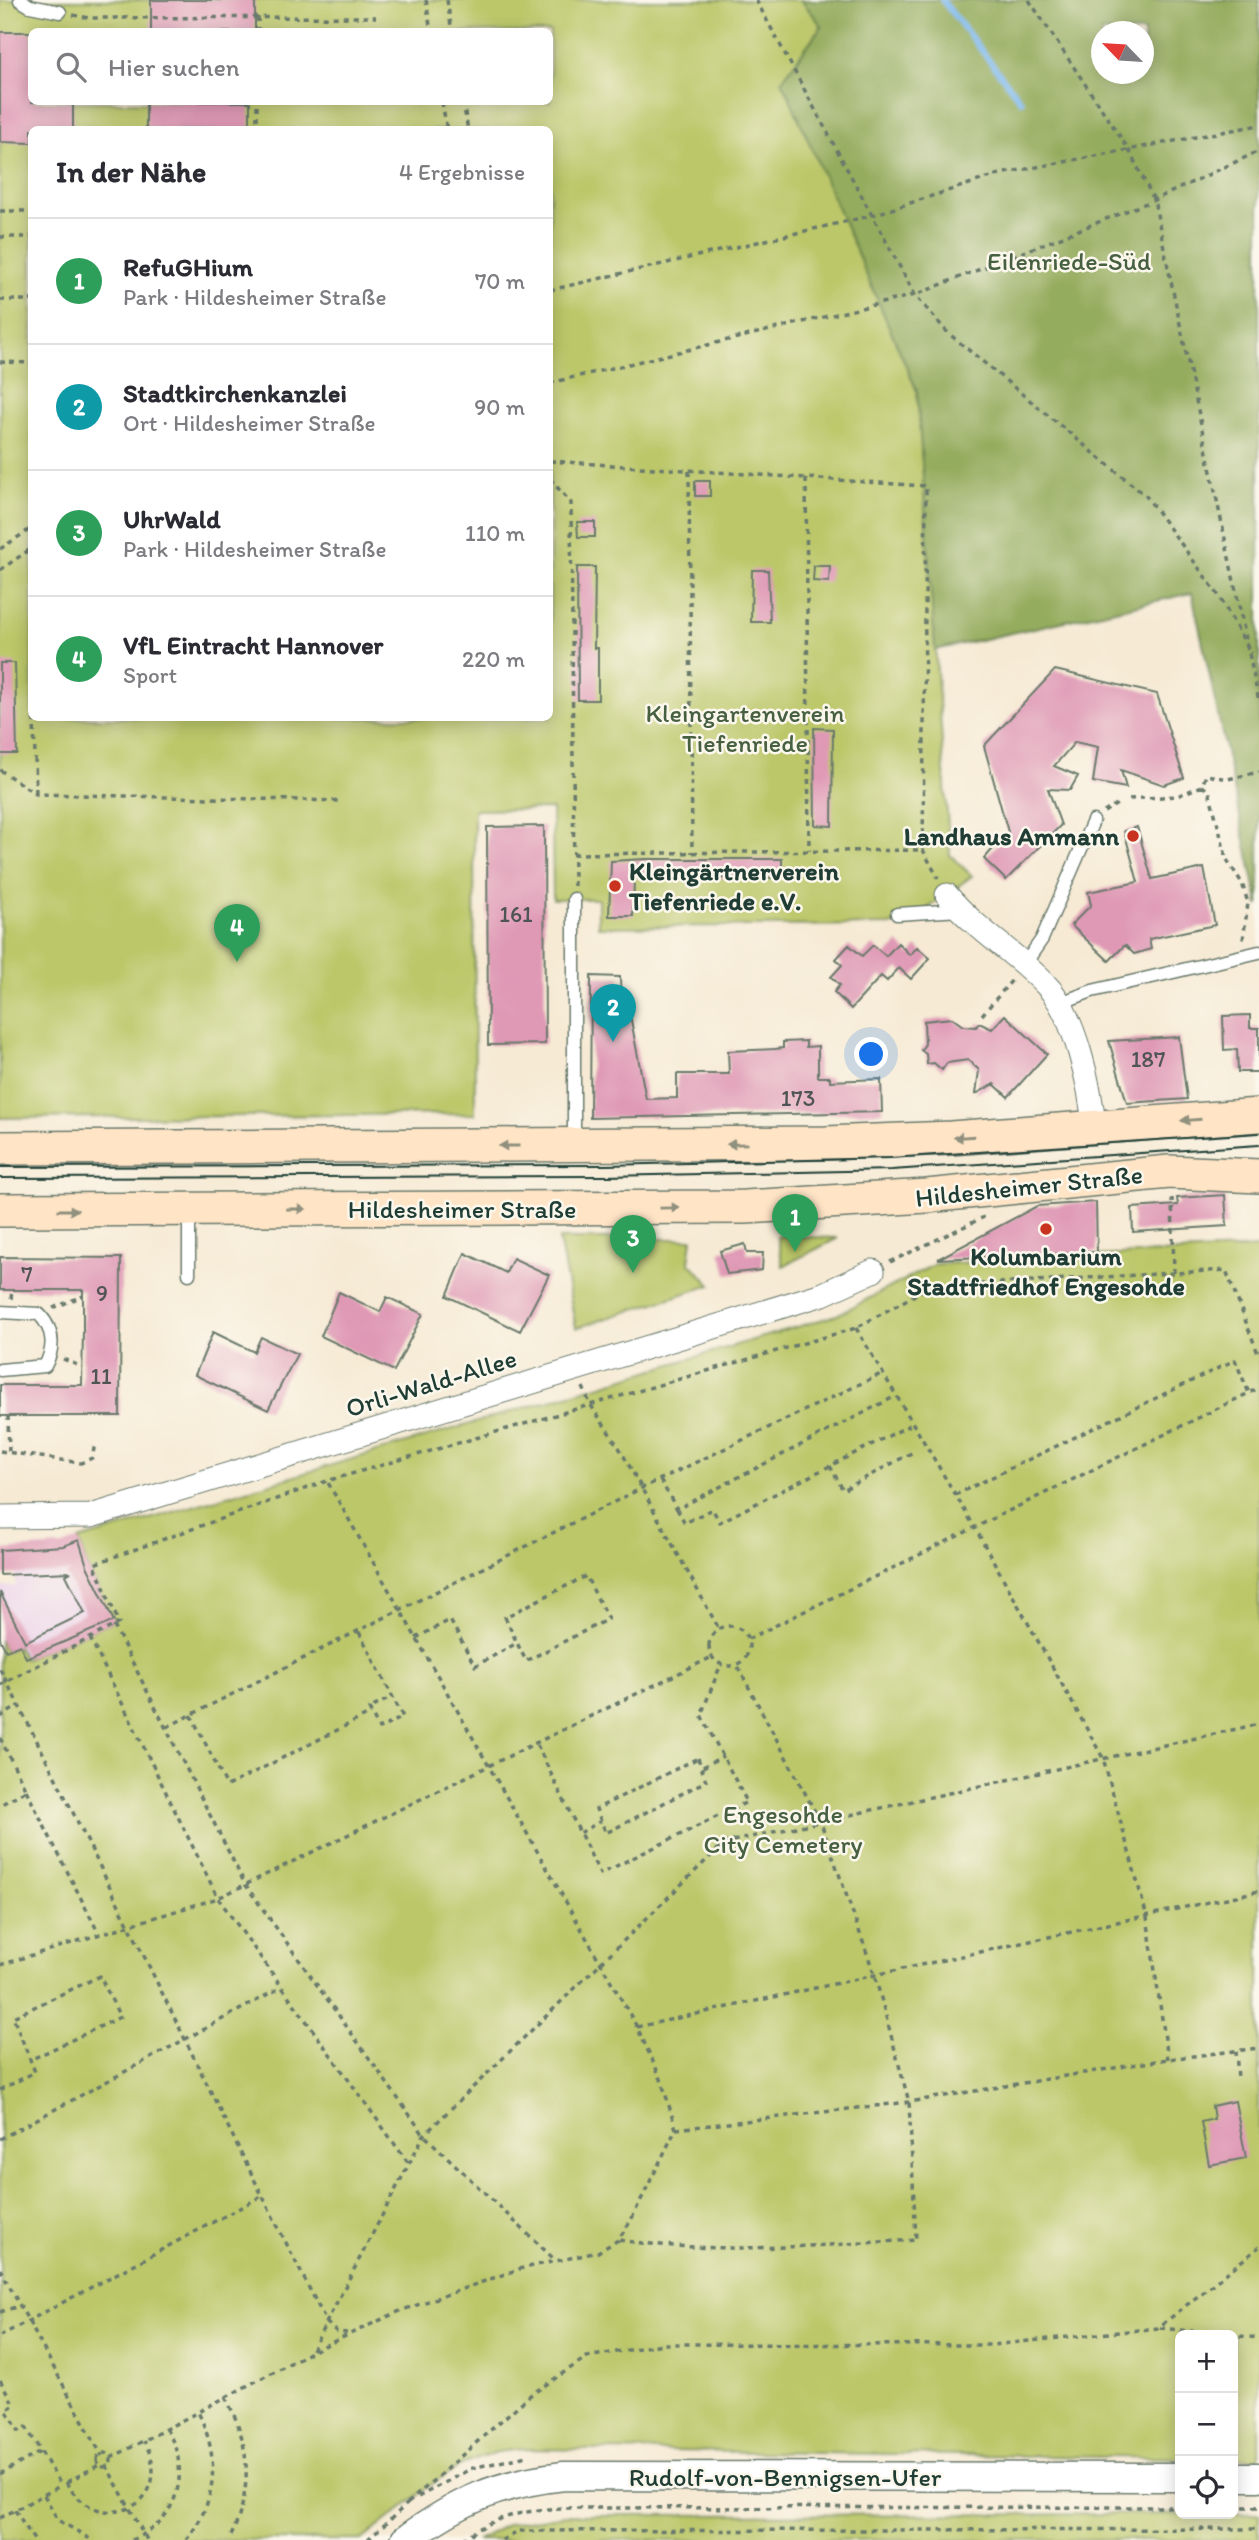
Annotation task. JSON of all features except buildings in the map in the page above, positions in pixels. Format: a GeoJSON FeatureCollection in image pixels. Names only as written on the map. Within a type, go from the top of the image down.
{"type":"FeatureCollection","features":[{"type":"Feature","properties":{"kind":"main road","name":"Hildesheimer Straße"},"geometry":{"type":"LineString","coordinates":[[0,1148],[826,1143],[1094,1128],[1259,1115]]}},
{"type":"Feature","properties":{"kind":"main road","name":"Hildesheimer Straße"},"geometry":{"type":"LineString","coordinates":[[0,1210],[745,1207],[926,1196],[1170,1172],[1259,1176]]}},
{"type":"Feature","properties":{"kind":"street","name":"Hildesheimer Straße"},"geometry":{"type":"LineString","coordinates":[[953,902],[1046,985],[1060,1003],[1086,1081],[1094,1128]]}},
{"type":"Feature","properties":{"kind":"street","name":"Orli-Wald-Allee"},"geometry":{"type":"LineString","coordinates":[[0,1517],[91,1516],[823,1294],[873,1271]]}},
{"type":"Feature","properties":{"kind":"street","name":"Rudolf-von-Bennigsen-Ufer"},"geometry":{"type":"LineString","coordinates":[[405,2540],[434,2519],[493,2489],[522,2481],[564,2476],[1175,2477]]}},
{"type":"Feature","properties":{"kind":"street"},"geometry":{"type":"LineString","coordinates":[[1238,2477],[1259,2477]]}},
{"type":"Feature","properties":{"kind":"lane"},"geometry":{"type":"LineString","coordinates":[[20,0],[30,6],[60,12]]}},
{"type":"Feature","properties":{"kind":"lane"},"geometry":{"type":"LineString","coordinates":[[1024,965],[1042,939],[1093,821]]}},
{"type":"Feature","properties":{"kind":"lane"},"geometry":{"type":"LineString","coordinates":[[574,899],[574,1146]]}},
{"type":"Feature","properties":{"kind":"lane"},"geometry":{"type":"LineString","coordinates":[[897,914],[953,902]]}},
{"type":"Feature","properties":{"kind":"lane"},"geometry":{"type":"LineString","coordinates":[[1060,1003],[1092,991],[1259,952]]}},
{"type":"Feature","properties":{"kind":"lane"},"geometry":{"type":"LineString","coordinates":[[189,1210],[190,1274]]}},
{"type":"Feature","properties":{"kind":"lane"},"geometry":{"type":"LineString","coordinates":[[0,1312],[39,1314],[48,1324],[51,1353],[45,1366],[0,1370]]}},
{"type":"Feature","properties":{"kind":"path"},"geometry":{"type":"LineString","coordinates":[[426,0],[430,28]]}},
{"type":"Feature","properties":{"kind":"path"},"geometry":{"type":"LineString","coordinates":[[447,0],[451,28]]}},
{"type":"Feature","properties":{"kind":"path"},"geometry":{"type":"LineString","coordinates":[[756,0],[870,216],[915,295],[948,333],[1146,496],[1216,593],[1251,653]]}},
{"type":"Feature","properties":{"kind":"path"},"geometry":{"type":"LineString","coordinates":[[1029,0],[1129,149],[1154,200],[1259,701]]}},
{"type":"Feature","properties":{"kind":"path"},"geometry":{"type":"LineString","coordinates":[[60,12],[90,18],[376,17]]}},
{"type":"Feature","properties":{"kind":"path"},"geometry":{"type":"LineString","coordinates":[[258,17],[258,28]]}},
{"type":"Feature","properties":{"kind":"path"},"geometry":{"type":"LineString","coordinates":[[257,105],[257,126]]}},
{"type":"Feature","properties":{"kind":"path"},"geometry":{"type":"LineString","coordinates":[[443,105],[446,126]]}},
{"type":"Feature","properties":{"kind":"path"},"geometry":{"type":"LineString","coordinates":[[464,105],[467,126]]}},
{"type":"Feature","properties":{"kind":"path"},"geometry":{"type":"LineString","coordinates":[[553,289],[870,216],[1000,174],[1259,125]]}},
{"type":"Feature","properties":{"kind":"path"},"geometry":{"type":"LineString","coordinates":[[553,382],[915,295],[1154,200],[1259,151]]}},
{"type":"Feature","properties":{"kind":"path"},"geometry":{"type":"LineString","coordinates":[[0,211],[28,211]]}},
{"type":"Feature","properties":{"kind":"path"},"geometry":{"type":"LineString","coordinates":[[0,237],[28,237]]}},
{"type":"Feature","properties":{"kind":"path"},"geometry":{"type":"LineString","coordinates":[[0,300],[28,300]]}},
{"type":"Feature","properties":{"kind":"path"},"geometry":{"type":"LineString","coordinates":[[0,362],[28,363]]}},
{"type":"Feature","properties":{"kind":"path"},"geometry":{"type":"LineString","coordinates":[[553,461],[926,486],[923,850],[953,902]]}},
{"type":"Feature","properties":{"kind":"path"},"geometry":{"type":"LineString","coordinates":[[689,471],[692,853]]}},
{"type":"Feature","properties":{"kind":"path"},"geometry":{"type":"LineString","coordinates":[[806,478],[809,851]]}},
{"type":"Feature","properties":{"kind":"path"},"geometry":{"type":"LineString","coordinates":[[553,482],[571,503],[574,899]]}},
{"type":"Feature","properties":{"kind":"path"},"geometry":{"type":"LineString","coordinates":[[0,549],[28,531]]}},
{"type":"Feature","properties":{"kind":"path"},"geometry":{"type":"LineString","coordinates":[[0,569],[28,551]]}},
{"type":"Feature","properties":{"kind":"path"},"geometry":{"type":"LineString","coordinates":[[34,721],[36,794]]}},
{"type":"Feature","properties":{"kind":"path"},"geometry":{"type":"LineString","coordinates":[[0,771],[36,794],[342,801]]}},
{"type":"Feature","properties":{"kind":"path"},"geometry":{"type":"LineString","coordinates":[[1129,799],[1177,796],[1202,786],[1206,775],[1228,779],[1259,772]]}},
{"type":"Feature","properties":{"kind":"path"},"geometry":{"type":"LineString","coordinates":[[1202,786],[1209,791],[1227,860],[1242,884],[1248,904],[1240,956]]}},
{"type":"Feature","properties":{"kind":"path"},"geometry":{"type":"LineString","coordinates":[[573,854],[923,850]]}},
{"type":"Feature","properties":{"kind":"path"},"geometry":{"type":"LineString","coordinates":[[982,1015],[1024,965]]}},
{"type":"Feature","properties":{"kind":"path"},"geometry":{"type":"LineString","coordinates":[[1172,1189],[1174,1273]]}},
{"type":"Feature","properties":{"kind":"path"},"geometry":{"type":"LineString","coordinates":[[873,1271],[985,1217]]}},
{"type":"Feature","properties":{"kind":"path"},"geometry":{"type":"LineString","coordinates":[[0,1685],[119,1623],[94,1564],[327,1481],[856,1328],[929,1287],[1226,1270],[1259,1356]]}},
{"type":"Feature","properties":{"kind":"path"},"geometry":{"type":"LineString","coordinates":[[39,1314],[83,1296]]}},
{"type":"Feature","properties":{"kind":"path"},"geometry":{"type":"LineString","coordinates":[[856,1328],[974,1526],[1103,1758],[1147,1917],[1168,2059]]}},
{"type":"Feature","properties":{"kind":"path"},"geometry":{"type":"LineString","coordinates":[[51,1353],[82,1367]]}},
{"type":"Feature","properties":{"kind":"path"},"geometry":{"type":"LineString","coordinates":[[955,1495],[1235,1360],[1249,1394]]}},
{"type":"Feature","properties":{"kind":"path"},"geometry":{"type":"LineString","coordinates":[[576,1368],[590,1404],[620,1449],[719,1629]]}},
{"type":"Feature","properties":{"kind":"path"},"geometry":{"type":"LineString","coordinates":[[167,1727],[401,1612],[640,1489],[883,1373]]}},
{"type":"Feature","properties":{"kind":"path"},"geometry":{"type":"LineString","coordinates":[[748,1639],[1259,1388]]}},
{"type":"Feature","properties":{"kind":"path"},"geometry":{"type":"LineString","coordinates":[[677,1509],[896,1396]]}},
{"type":"Feature","properties":{"kind":"path"},"geometry":{"type":"LineString","coordinates":[[9,1416],[9,1454]]}},
{"type":"Feature","properties":{"kind":"path"},"geometry":{"type":"LineString","coordinates":[[660,1480],[685,1523],[712,1509],[720,1522],[912,1423]]}},
{"type":"Feature","properties":{"kind":"path"},"geometry":{"type":"LineString","coordinates":[[0,1451],[81,1463],[92,1458],[95,1444]]}},
{"type":"Feature","properties":{"kind":"path"},"geometry":{"type":"LineString","coordinates":[[830,1466],[843,1490],[915,1451]]}},
{"type":"Feature","properties":{"kind":"path"},"geometry":{"type":"LineString","coordinates":[[111,2458],[349,2333],[458,2288],[554,2259],[598,2252],[618,2240],[676,2129],[661,2080],[637,2027],[327,1481]]}},
{"type":"Feature","properties":{"kind":"path"},"geometry":{"type":"LineString","coordinates":[[586,1576],[608,1619],[526,1661],[517,1643],[505,1617],[586,1576]]}},
{"type":"Feature","properties":{"kind":"path"},"geometry":{"type":"LineString","coordinates":[[416,1638],[450,1620],[475,1666],[517,1643]]}},
{"type":"Feature","properties":{"kind":"path"},"geometry":{"type":"LineString","coordinates":[[114,1626],[245,1884],[424,2135],[554,2259]]}},
{"type":"Feature","properties":{"kind":"path"},"geometry":{"type":"LineString","coordinates":[[719,1629],[739,1629],[748,1639],[746,1657],[737,1665],[721,1664],[712,1657],[710,1642],[719,1629]]}},
{"type":"Feature","properties":{"kind":"path"},"geometry":{"type":"LineString","coordinates":[[359,1632],[403,1717],[379,1729],[369,1709],[392,1697]]}},
{"type":"Feature","properties":{"kind":"path"},"geometry":{"type":"LineString","coordinates":[[90,1638],[218,1898],[409,2164]]}},
{"type":"Feature","properties":{"kind":"path"},"geometry":{"type":"LineString","coordinates":[[0,1965],[218,1898],[537,1745],[712,1657]]}},
{"type":"Feature","properties":{"kind":"path"},"geometry":{"type":"LineString","coordinates":[[537,1745],[600,1874],[747,1802],[701,1715],[721,1664]]}},
{"type":"Feature","properties":{"kind":"path"},"geometry":{"type":"LineString","coordinates":[[618,2240],[656,2246],[805,2245],[916,2240],[909,2102],[875,1976],[821,1823],[737,1665]]}},
{"type":"Feature","properties":{"kind":"path"},"geometry":{"type":"LineString","coordinates":[[0,1669],[131,1924],[185,2041],[327,2323],[337,2332],[349,2333]]}},
{"type":"Feature","properties":{"kind":"path"},"geometry":{"type":"LineString","coordinates":[[0,1717],[19,1706]]}},
{"type":"Feature","properties":{"kind":"path"},"geometry":{"type":"LineString","coordinates":[[191,1714],[227,1786],[371,1713]]}},
{"type":"Feature","properties":{"kind":"path"},"geometry":{"type":"LineString","coordinates":[[311,2352],[424,2135],[724,1843],[1259,1724]]}},
{"type":"Feature","properties":{"kind":"path"},"geometry":{"type":"LineString","coordinates":[[0,1738],[99,1934]]}},
{"type":"Feature","properties":{"kind":"path"},"geometry":{"type":"LineString","coordinates":[[702,1767],[723,1756]]}},
{"type":"Feature","properties":{"kind":"path"},"geometry":{"type":"LineString","coordinates":[[698,1758],[706,1781],[606,1833],[601,1821],[596,1808],[698,1758]]}},
{"type":"Feature","properties":{"kind":"path"},"geometry":{"type":"LineString","coordinates":[[0,1805],[26,1790]]}},
{"type":"Feature","properties":{"kind":"path"},"geometry":{"type":"LineString","coordinates":[[580,1833],[601,1821]]}},
{"type":"Feature","properties":{"kind":"path"},"geometry":{"type":"LineString","coordinates":[[637,2027],[1259,1891]]}},
{"type":"Feature","properties":{"kind":"path"},"geometry":{"type":"LineString","coordinates":[[0,2090],[35,2072],[30,2060],[13,2017],[100,1976],[120,2017],[30,2060]]}},
{"type":"Feature","properties":{"kind":"path"},"geometry":{"type":"LineString","coordinates":[[0,2138],[282,1987]]}},
{"type":"Feature","properties":{"kind":"path"},"geometry":{"type":"LineString","coordinates":[[676,2129],[909,2102],[1168,2059],[1259,2049]]}},
{"type":"Feature","properties":{"kind":"path"},"geometry":{"type":"LineString","coordinates":[[1236,2051],[1238,2079]]}},
{"type":"Feature","properties":{"kind":"path"},"geometry":{"type":"LineString","coordinates":[[0,2336],[262,2196]]}},
{"type":"Feature","properties":{"kind":"path"},"geometry":{"type":"LineString","coordinates":[[1158,2328],[1259,2247]]}},
{"type":"Feature","properties":{"kind":"path"},"geometry":{"type":"LineString","coordinates":[[0,2269],[100,2454]]}},
{"type":"Feature","properties":{"kind":"path"},"geometry":{"type":"LineString","coordinates":[[0,2312],[19,2306]]}},
{"type":"Feature","properties":{"kind":"path"},"geometry":{"type":"LineString","coordinates":[[408,2503],[529,2396],[587,2357],[663,2344],[991,2345],[1158,2328],[1259,2337]]}},
{"type":"Feature","properties":{"kind":"path"},"geometry":{"type":"LineString","coordinates":[[0,2380],[14,2405],[6,2410],[19,2431],[26,2427],[61,2485]]}},
{"type":"Feature","properties":{"kind":"path"},"geometry":{"type":"LineString","coordinates":[[225,2398],[241,2434],[248,2469],[243,2504],[229,2540]]}},
{"type":"Feature","properties":{"kind":"path"},"geometry":{"type":"LineString","coordinates":[[186,2540],[203,2516],[213,2484],[212,2449],[198,2413]]}},
{"type":"Feature","properties":{"kind":"path"},"geometry":{"type":"LineString","coordinates":[[131,2540],[144,2535],[164,2518],[179,2487],[178,2453],[166,2429]]}},
{"type":"Feature","properties":{"kind":"path"},"geometry":{"type":"LineString","coordinates":[[66,2482],[71,2493],[90,2510],[114,2515],[131,2510],[147,2494],[154,2477],[153,2461],[144,2441]]}},
{"type":"Feature","properties":{"kind":"path"},"geometry":{"type":"LineString","coordinates":[[0,2473],[40,2452]]}},
{"type":"Feature","properties":{"kind":"path"},"geometry":{"type":"LineString","coordinates":[[109,2453],[113,2461],[100,2468],[96,2459],[100,2454],[109,2453]]}},
{"type":"Feature","properties":{"kind":"path"},"geometry":{"type":"LineString","coordinates":[[0,2518],[99,2465]]}},
{"type":"Feature","properties":{"kind":"path"},"geometry":{"type":"LineString","coordinates":[[106,2465],[147,2540]]}},
{"type":"Feature","properties":{"kind":"path"},"geometry":{"type":"LineString","coordinates":[[43,2495],[58,2519],[92,2540]]}},
{"type":"Feature","properties":{"kind":"path"},"geometry":{"type":"LineString","coordinates":[[463,2540],[502,2518],[562,2508],[1175,2507]]}},
{"type":"Feature","properties":{"kind":"path"},"geometry":{"type":"LineString","coordinates":[[1238,2507],[1259,2507]]}},
{"type":"Feature","properties":{"kind":"path"},"geometry":{"type":"LineString","coordinates":[[15,2510],[34,2540]]}},
{"type":"Feature","properties":{"kind":"path"},"geometry":{"type":"LineString","coordinates":[[502,2540],[518,2530],[1259,2529]]}},
{"type":"Feature","properties":{"kind":"shaded area"},"geometry":{"type":"Polygon","coordinates":[[[79,1540],[114,1621],[23,1660],[6,1651],[0,1639],[0,1587],[16,1586],[14,1549],[63,1546],[79,1540]]]}},
{"type":"Feature","properties":{"kind":"green space","name":"Kleingartenverein Tiefenriede"},"geometry":{"type":"Polygon","coordinates":[[[0,0],[801,0],[822,25],[783,79],[917,391],[950,855],[972,876],[905,925],[598,927],[598,899],[553,899],[552,809],[474,810],[475,1114],[0,1118],[0,0]]]}},
{"type":"Feature","properties":{"kind":"green space","name":"Eilenriede-Süd"},"geometry":{"type":"Polygon","coordinates":[[[801,0],[1259,0],[1259,906],[1192,593],[935,650],[917,391],[782,80],[822,26],[801,0]]]}},
{"type":"Feature","properties":{"kind":"green space"},"geometry":{"type":"Polygon","coordinates":[[[777,1236],[838,1238],[783,1266],[777,1236]]]}},
{"type":"Feature","properties":{"kind":"green space"},"geometry":{"type":"Polygon","coordinates":[[[559,1239],[692,1239],[689,1262],[711,1285],[576,1328],[559,1239]]]}},
{"type":"Feature","properties":{"kind":"green space","name":"Engesohde City Cemetery"},"geometry":{"type":"Polygon","coordinates":[[[1259,1248],[1259,2459],[1238,2459],[1238,2330],[1175,2330],[1175,2458],[522,2449],[497,2452],[464,2464],[436,2481],[362,2540],[0,2540],[0,1639],[6,1651],[17,1646],[24,1659],[113,1621],[87,1566],[79,1540],[837,1315],[935,1264],[1259,1248]]]}},
{"type":"Feature","properties":{"kind":"green space"},"geometry":{"type":"Polygon","coordinates":[[[1175,2514],[1175,2519],[1238,2519],[1238,2514],[1259,2514],[1259,2540],[477,2540],[508,2524],[565,2515],[1175,2514]]]}},
{"type":"Feature","properties":{"kind":"waterway"},"geometry":{"type":"LineString","coordinates":[[942,0],[1021,101]]}},
{"type":"Feature","properties":{"kind":"tram line"},"geometry":{"type":"LineString","coordinates":[[0,1167],[606,1165],[891,1158],[1259,1133]]}},
{"type":"Feature","properties":{"kind":"tram line"},"geometry":{"type":"LineString","coordinates":[[0,1178],[606,1176],[892,1170],[1259,1145]]}},
{"type":"Feature","properties":{"kind":"place","name":"Landhaus Ammann"},"geometry":{"type":"Point","coordinates":[1133,836]}},
{"type":"Feature","properties":{"kind":"place","name":"Kleingärtnerverein Tiefenriede e.V."},"geometry":{"type":"Point","coordinates":[615,886]}},
{"type":"Feature","properties":{"kind":"place","name":"VfL Eintracht Hannover"},"geometry":{"type":"Point","coordinates":[237,962]}},
{"type":"Feature","properties":{"kind":"place","name":"Stadtkirchenkanzlei"},"geometry":{"type":"Point","coordinates":[613,1042]}},
{"type":"Feature","properties":{"kind":"place","name":"Kolumbarium Stadtfriedhof Engesohde"},"geometry":{"type":"Point","coordinates":[1046,1229]}},
{"type":"Feature","properties":{"kind":"place","name":"RefuGHium"},"geometry":{"type":"Point","coordinates":[795,1252]}},
{"type":"Feature","properties":{"kind":"place","name":"UhrWald"},"geometry":{"type":"Point","coordinates":[633,1273]}}]}
